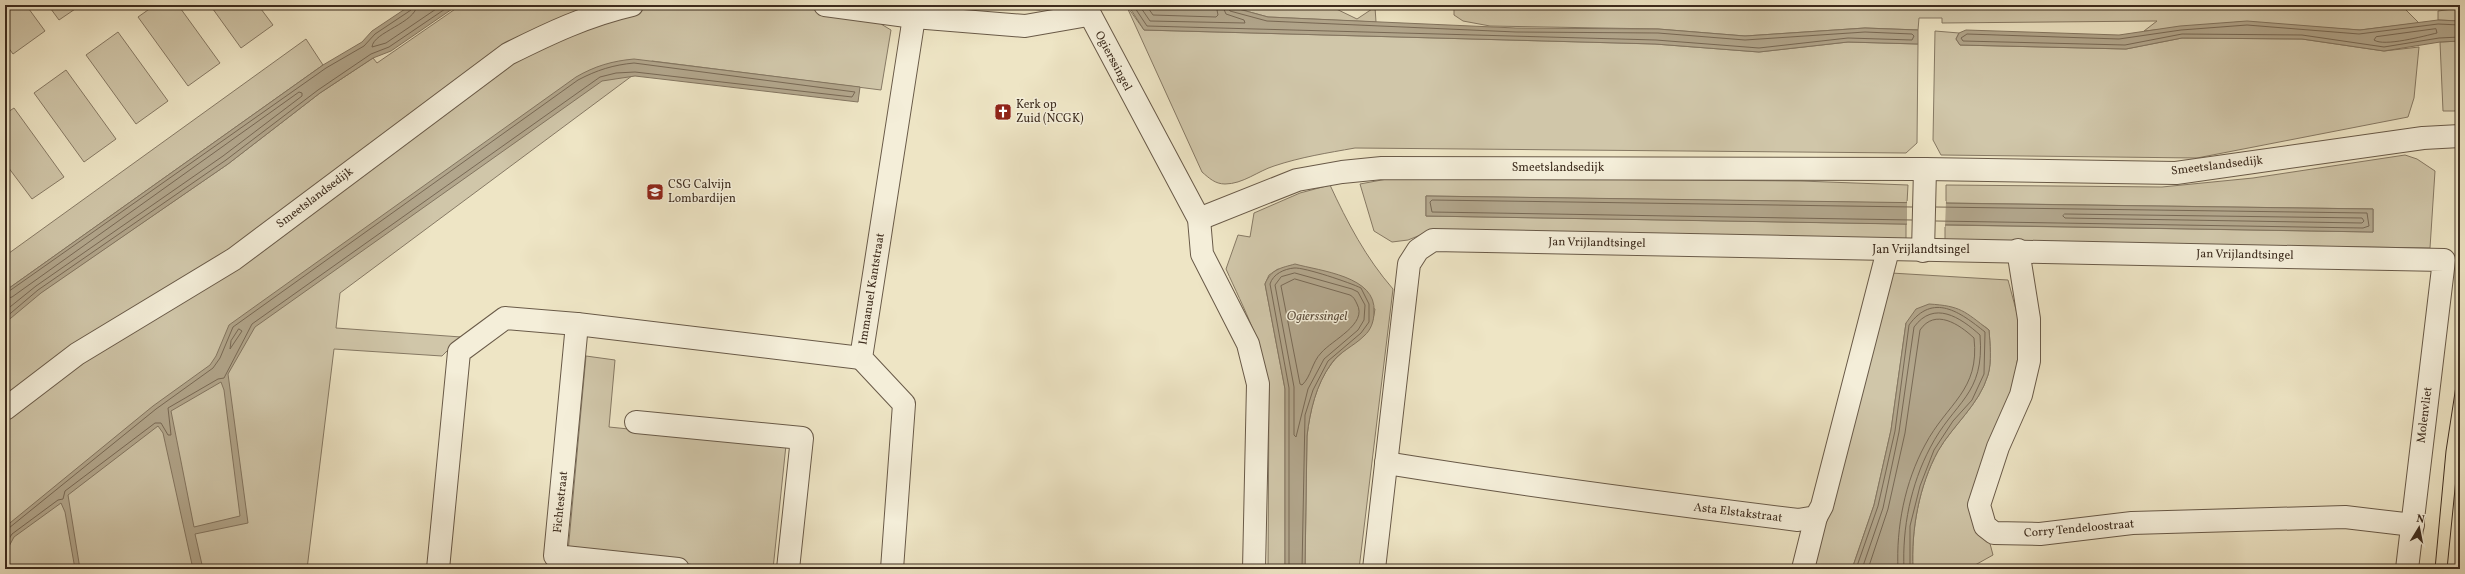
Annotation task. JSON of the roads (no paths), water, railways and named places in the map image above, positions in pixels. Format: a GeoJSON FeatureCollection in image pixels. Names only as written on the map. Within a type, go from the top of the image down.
{"type":"FeatureCollection","features":[{"type":"Feature","properties":{"kind":"street","name":"Smeetslandsedijk"},"geometry":{"type":"LineString","coordinates":[[5,409],[77,354],[234,259],[508,54],[557,30],[608,10],[632,5]]}},
{"type":"Feature","properties":{"kind":"street"},"geometry":{"type":"LineString","coordinates":[[825,5],[914,17],[1025,26],[1086,10]]}},
{"type":"Feature","properties":{"kind":"street","name":"Ogierssingel"},"geometry":{"type":"LineString","coordinates":[[1086,10],[1199,219],[1202,254],[1248,344],[1258,384],[1254,569]]}},
{"type":"Feature","properties":{"kind":"street","name":"Immanuel Kantstraat"},"geometry":{"type":"LineString","coordinates":[[892,569],[904,404],[861,358],[914,17]]}},
{"type":"Feature","properties":{"kind":"street","name":"Smeetslandsedijk"},"geometry":{"type":"LineString","coordinates":[[1199,219],[1297,180],[1342,172],[1382,168],[1924,179],[2176,173],[2423,138],[2460,136]]}},
{"type":"Feature","properties":{"kind":"street"},"geometry":{"type":"LineString","coordinates":[[1923,243],[1924,179]]}},
{"type":"Feature","properties":{"kind":"street","name":"Jan Vrijlandtsingel"},"geometry":{"type":"LineString","coordinates":[[1386,463],[1409,264],[1418,250],[1434,240],[1888,250],[1923,243],[2018,250],[2444,260]]}},
{"type":"Feature","properties":{"kind":"street"},"geometry":{"type":"LineString","coordinates":[[1803,569],[1816,517],[1822,506],[1888,250]]}},
{"type":"Feature","properties":{"kind":"street","name":"Corry Tendeloostraat"},"geometry":{"type":"LineString","coordinates":[[2018,250],[2029,319],[2030,361],[2021,395],[1998,447],[1980,505],[1985,526],[1994,533],[2040,534],[2132,523],[2345,517],[2412,525]]}},
{"type":"Feature","properties":{"kind":"street","name":"Molenvliet"},"geometry":{"type":"LineString","coordinates":[[2407,569],[2444,260]]}},
{"type":"Feature","properties":{"kind":"street"},"geometry":{"type":"LineString","coordinates":[[438,569],[459,352],[505,318],[576,324],[861,358]]}},
{"type":"Feature","properties":{"kind":"street","name":"Fichtestraat"},"geometry":{"type":"LineString","coordinates":[[576,324],[555,556],[678,569]]}},
{"type":"Feature","properties":{"kind":"street"},"geometry":{"type":"LineString","coordinates":[[636,422],[802,438],[788,569]]}},
{"type":"Feature","properties":{"kind":"street"},"geometry":{"type":"LineString","coordinates":[[1374,569],[1386,463]]}},
{"type":"Feature","properties":{"kind":"street","name":"Asta Elstakstraat"},"geometry":{"type":"LineString","coordinates":[[1386,463],[1540,488],[1721,511],[1798,520],[1816,517]]}},
{"type":"Feature","properties":{"kind":"water"},"geometry":{"type":"Polygon","coordinates":[[[411,5],[458,5],[391,51],[373,58],[320,93],[228,164],[41,293],[5,323],[5,291],[323,65],[362,42],[372,31],[411,5]]]}},
{"type":"Feature","properties":{"kind":"water"},"geometry":{"type":"Polygon","coordinates":[[[1128,5],[1224,5],[1268,17],[1516,28],[1658,29],[1745,36],[1865,28],[1918,30],[1918,44],[1848,42],[1759,52],[1655,44],[1144,30],[1128,5]]]}},
{"type":"Feature","properties":{"kind":"water"},"geometry":{"type":"Polygon","coordinates":[[[2438,20],[2460,21],[2460,41],[2440,42],[2384,51],[2302,39],[2182,38],[2126,49],[1960,45],[1956,39],[1959,33],[1966,30],[2119,35],[2180,26],[2247,21],[2360,30],[2438,20]]]}},
{"type":"Feature","properties":{"kind":"water"},"geometry":{"type":"Polygon","coordinates":[[[634,59],[860,87],[858,102],[635,76],[602,81],[255,327],[228,374],[248,523],[195,534],[203,569],[193,569],[163,433],[158,426],[68,495],[80,569],[75,569],[65,512],[61,503],[14,537],[7,550],[5,569],[5,527],[153,406],[210,365],[216,356],[229,325],[576,77],[597,67],[634,59]],[[221,382],[171,411],[194,527],[240,516],[224,390],[221,382]]]}},
{"type":"Feature","properties":{"kind":"water"},"geometry":{"type":"Polygon","coordinates":[[[1426,196],[2373,209],[2373,232],[1426,216],[1426,196]]]}},
{"type":"Feature","properties":{"kind":"water","name":"Ogierssingel"},"geometry":{"type":"Polygon","coordinates":[[[1295,264],[1332,273],[1357,283],[1366,290],[1372,300],[1374,312],[1373,322],[1369,331],[1334,360],[1321,381],[1318,389],[1312,408],[1307,436],[1305,569],[1285,569],[1285,389],[1265,284],[1273,272],[1295,264]]]}},
{"type":"Feature","properties":{"kind":"water"},"geometry":{"type":"Polygon","coordinates":[[[1929,304],[1948,306],[1962,311],[1989,330],[1990,358],[1988,375],[1978,396],[1944,442],[1931,465],[1921,493],[1915,524],[1913,539],[1913,569],[1852,569],[1874,505],[1891,430],[1906,323],[1916,309],[1929,304]]]}},
{"type":"Feature","properties":{"kind":"tram line"},"geometry":{"type":"LineString","coordinates":[[2435,569],[2446,451],[2460,360]]}},
{"type":"Feature","properties":{"kind":"tram line"},"geometry":{"type":"LineString","coordinates":[[2447,569],[2460,439]]}},
{"type":"Feature","properties":{"kind":"place","name":"Kerk op Zuid (NCGK)"},"geometry":{"type":"Point","coordinates":[1003,112]}},
{"type":"Feature","properties":{"kind":"place","name":"CSG Calvijn Lombardijen"},"geometry":{"type":"Point","coordinates":[655,192]}}]}
